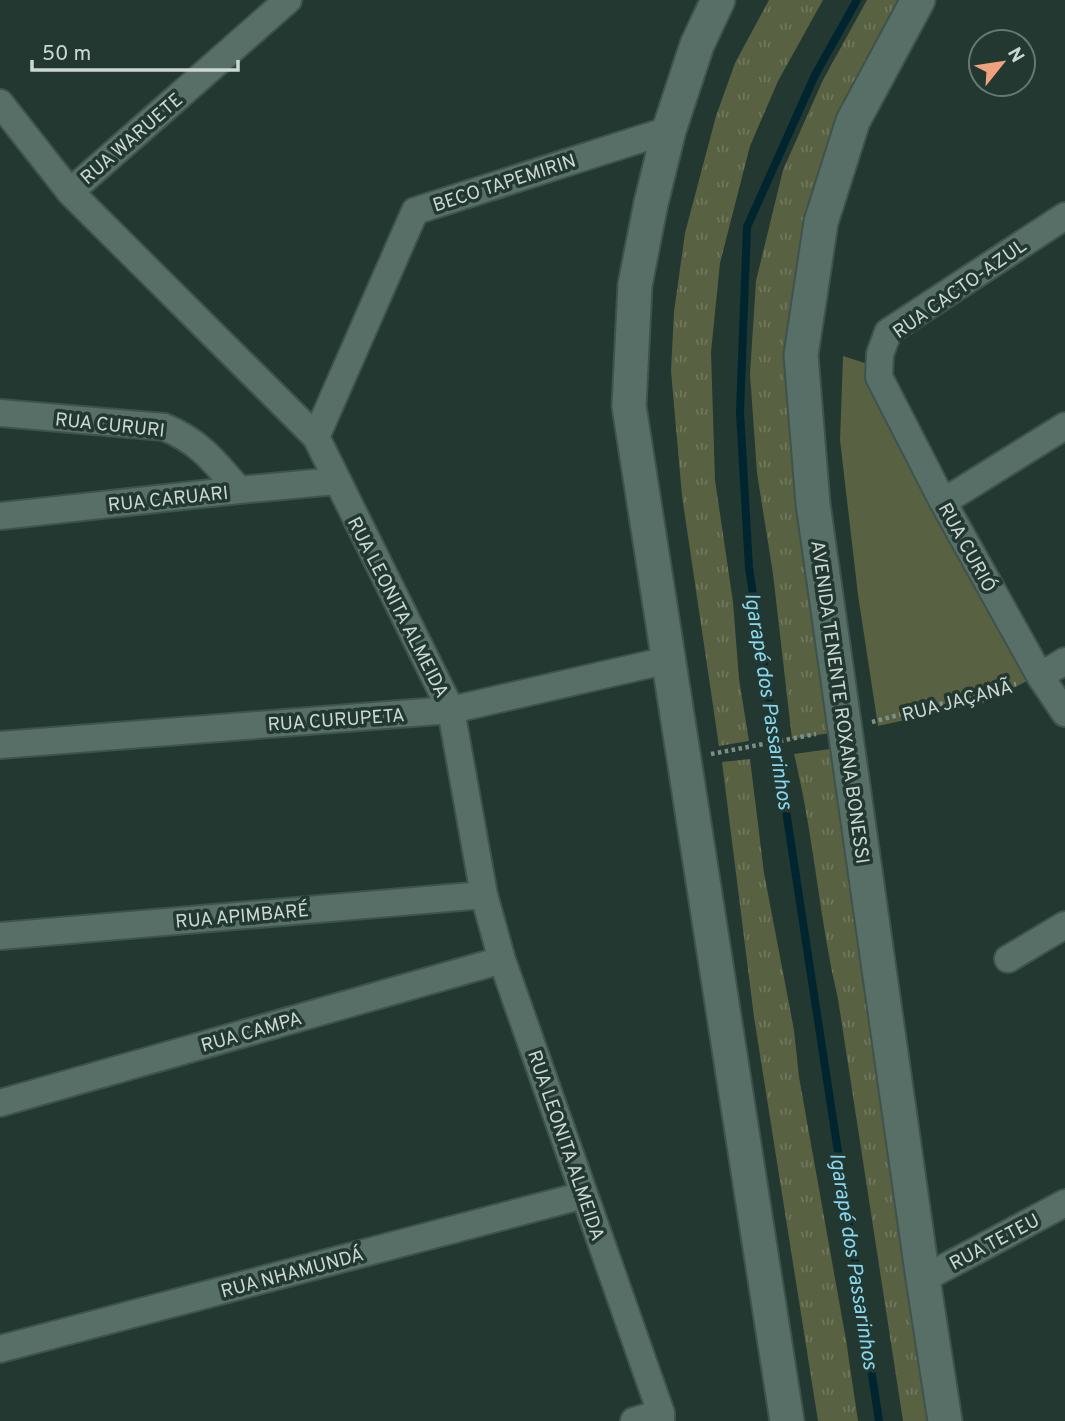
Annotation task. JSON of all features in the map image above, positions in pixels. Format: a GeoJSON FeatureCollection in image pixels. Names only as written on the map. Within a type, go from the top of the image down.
{"type":"FeatureCollection","features":[{"type":"Feature","properties":{"kind":"street","name":"RUA WARUETE"},"geometry":{"type":"LineString","coordinates":[[70,192],[288,0]]}},
{"type":"Feature","properties":{"kind":"street"},"geometry":{"type":"LineString","coordinates":[[718,0],[697,45],[669,130],[651,204],[635,285],[629,406],[787,1421]]}},
{"type":"Feature","properties":{"kind":"street","name":"AVENIDA TENENTE ROXANA BONESSI"},"geometry":{"type":"LineString","coordinates":[[918,0],[853,121],[821,222],[801,355],[834,731],[945,1421]]}},
{"type":"Feature","properties":{"kind":"street","name":"RUA LEONITA ALMEIDA"},"geometry":{"type":"LineString","coordinates":[[0,103],[70,192],[316,438],[451,710],[485,895],[502,960],[661,1417]]}},
{"type":"Feature","properties":{"kind":"street","name":"BECO TAPEMIRIN"},"geometry":{"type":"LineString","coordinates":[[316,438],[415,211],[669,130]]}},
{"type":"Feature","properties":{"kind":"street","name":"RUA CACTO-AZUL"},"geometry":{"type":"LineString","coordinates":[[879,377],[880,354],[888,332],[1065,216]]}},
{"type":"Feature","properties":{"kind":"street","name":"RUA CURIÓ"},"geometry":{"type":"LineString","coordinates":[[879,377],[943,502],[1040,676],[1065,713]]}},
{"type":"Feature","properties":{"kind":"street","name":"RUA CURURI"},"geometry":{"type":"LineString","coordinates":[[0,413],[164,427],[185,435],[208,453],[239,490]]}},
{"type":"Feature","properties":{"kind":"street"},"geometry":{"type":"LineString","coordinates":[[943,502],[1065,426]]}},
{"type":"Feature","properties":{"kind":"street","name":"RUA CARUARI"},"geometry":{"type":"LineString","coordinates":[[0,516],[336,481]]}},
{"type":"Feature","properties":{"kind":"street","name":"RUA CURUPETA"},"geometry":{"type":"LineString","coordinates":[[0,745],[451,710],[668,660]]}},
{"type":"Feature","properties":{"kind":"street"},"geometry":{"type":"LineString","coordinates":[[1040,676],[1065,661]]}},
{"type":"Feature","properties":{"kind":"street","name":"RUA APIMBARÉ"},"geometry":{"type":"LineString","coordinates":[[0,936],[485,895]]}},
{"type":"Feature","properties":{"kind":"street"},"geometry":{"type":"LineString","coordinates":[[1008,958],[1065,925]]}},
{"type":"Feature","properties":{"kind":"street","name":"RUA CAMPA"},"geometry":{"type":"LineString","coordinates":[[0,1103],[502,960]]}},
{"type":"Feature","properties":{"kind":"street","name":"RUA NHAMUNDÁ"},"geometry":{"type":"LineString","coordinates":[[0,1349],[584,1195]]}},
{"type":"Feature","properties":{"kind":"street","name":"RUA TETEU"},"geometry":{"type":"LineString","coordinates":[[923,1279],[1065,1203]]}},
{"type":"Feature","properties":{"kind":"street"},"geometry":{"type":"LineString","coordinates":[[634,1421],[661,1417]]}},
{"type":"Feature","properties":{"kind":"path","name":"RUA JAÇANÃ"},"geometry":{"type":"LineString","coordinates":[[699,757],[834,731],[1040,676]]}},
{"type":"Feature","properties":{"kind":"green space"},"geometry":{"type":"Polygon","coordinates":[[[769,0],[823,0],[778,81],[750,146],[720,263],[711,352],[715,480],[749,741],[719,746],[682,496],[671,371],[674,312],[685,233],[716,116],[735,63],[769,0]]]}},
{"type":"Feature","properties":{"kind":"green space"},"geometry":{"type":"Polygon","coordinates":[[[867,0],[910,0],[803,278],[830,733],[792,739],[773,574],[757,473],[750,374],[756,281],[783,170],[823,80],[867,0]]]}},
{"type":"Feature","properties":{"kind":"green space"},"geometry":{"type":"Polygon","coordinates":[[[843,356],[868,364],[1029,680],[983,703],[878,726],[858,595],[840,440],[843,356]]]}},
{"type":"Feature","properties":{"kind":"green space"},"geometry":{"type":"Polygon","coordinates":[[[830,749],[871,994],[932,1421],[903,1421],[838,999],[794,754],[830,749]]]}},
{"type":"Feature","properties":{"kind":"green space"},"geometry":{"type":"Polygon","coordinates":[[[750,759],[764,873],[794,1030],[799,1077],[858,1421],[818,1421],[754,1017],[722,762],[750,759]]]}},
{"type":"Feature","properties":{"kind":"waterway","name":"Igarapé dos Passarinhos"},"geometry":{"type":"LineString","coordinates":[[857,0],[815,75],[747,227],[740,412],[749,568],[879,1421]]}}]}
